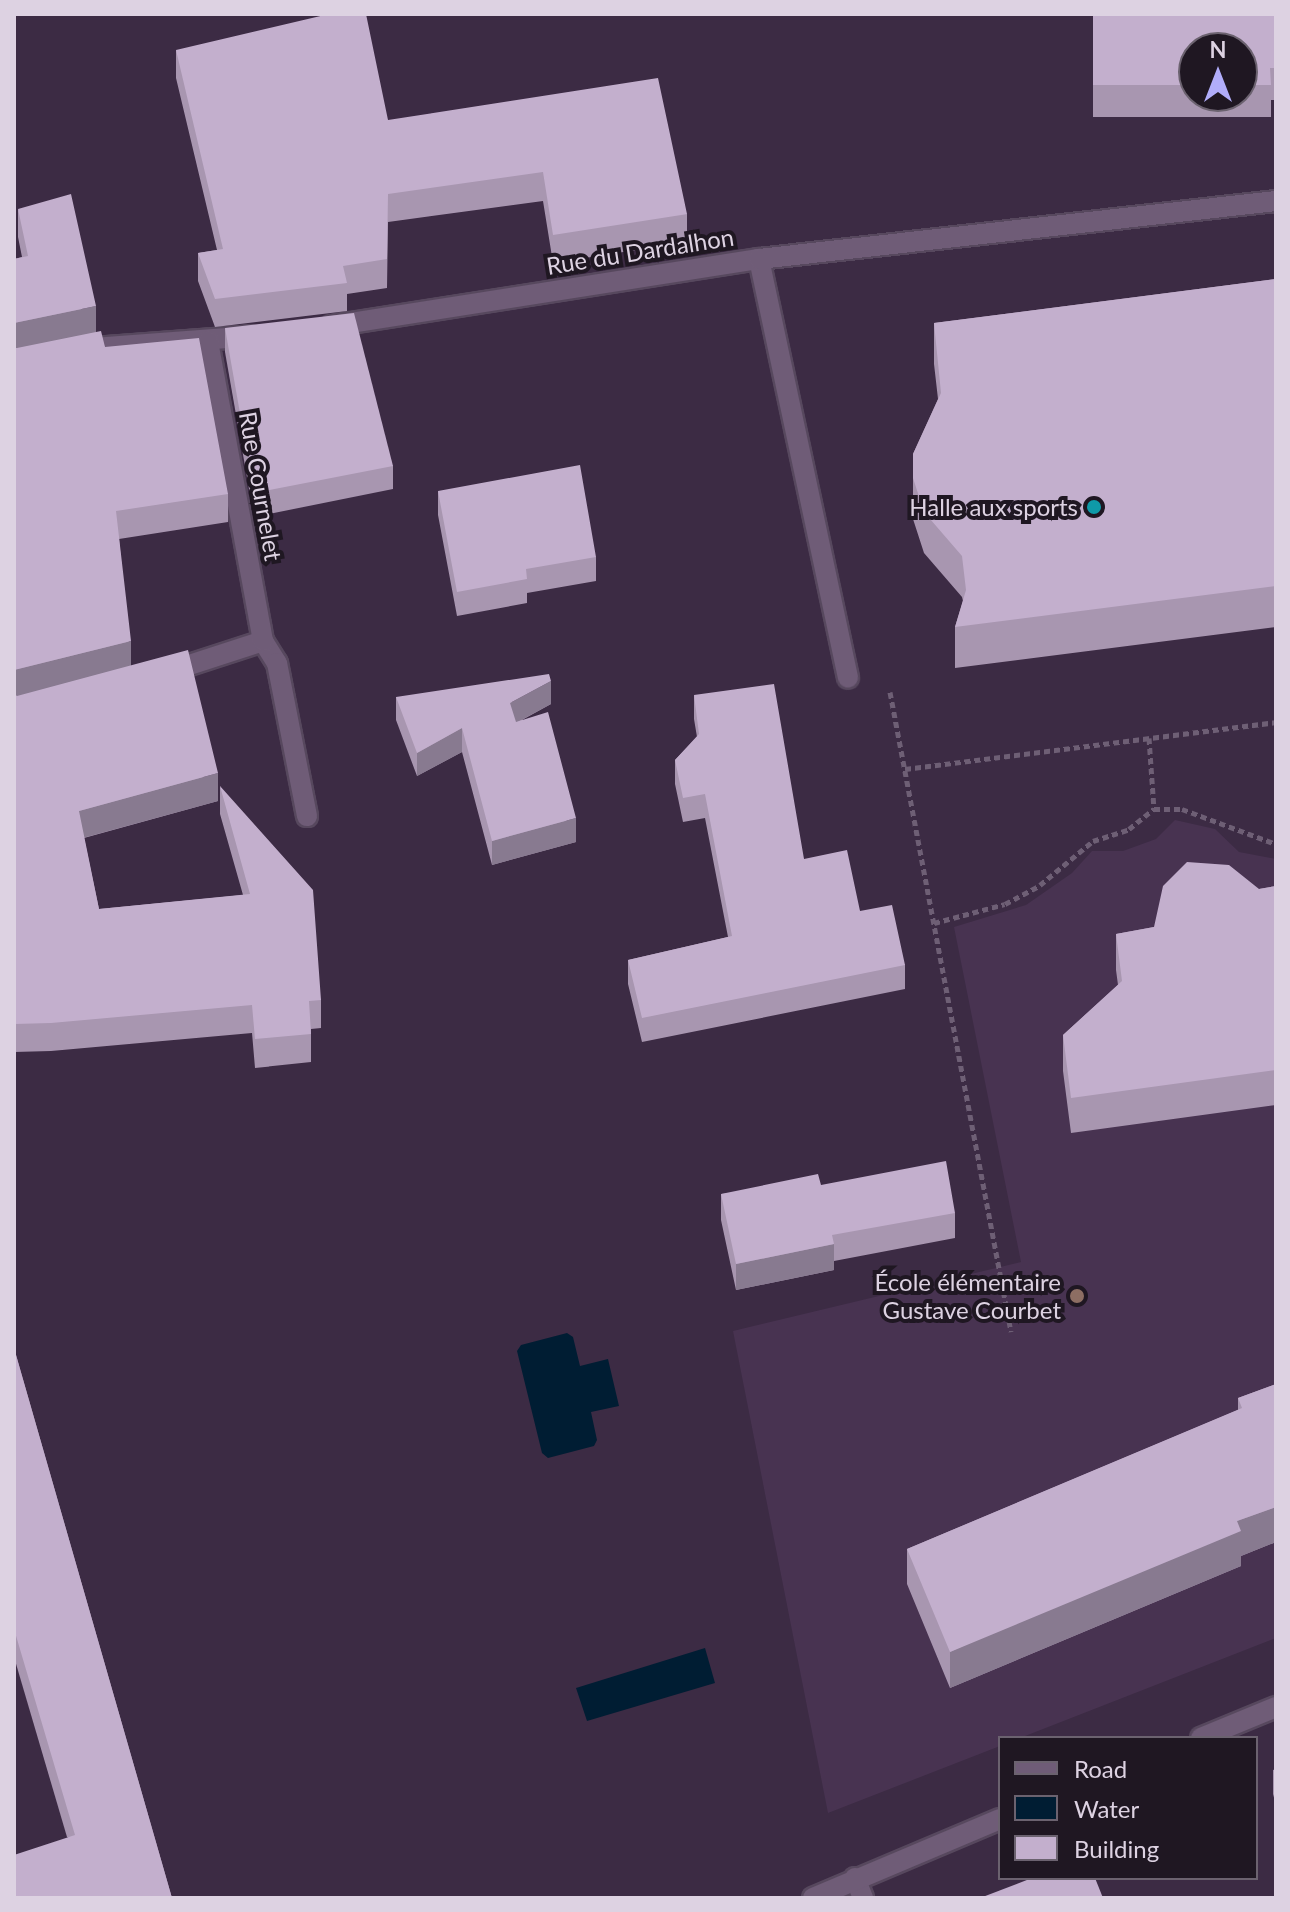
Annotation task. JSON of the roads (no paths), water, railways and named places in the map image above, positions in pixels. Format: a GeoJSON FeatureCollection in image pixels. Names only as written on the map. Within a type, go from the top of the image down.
{"type":"FeatureCollection","features":[{"type":"Feature","properties":{"kind":"street","name":"Rue du Dardalhon"},"geometry":{"type":"LineString","coordinates":[[302,330],[759,259],[1276,201]]}},
{"type":"Feature","properties":{"kind":"street"},"geometry":{"type":"LineString","coordinates":[[759,259],[848,678]]}},
{"type":"Feature","properties":{"kind":"street"},"geometry":{"type":"LineString","coordinates":[[53,353],[125,341],[208,341],[271,334]]}},
{"type":"Feature","properties":{"kind":"street","name":"Rue Cournelet"},"geometry":{"type":"LineString","coordinates":[[208,341],[263,641],[277,663],[307,816]]}},
{"type":"Feature","properties":{"kind":"street"},"geometry":{"type":"LineString","coordinates":[[145,679],[263,641]]}},
{"type":"Feature","properties":{"kind":"street"},"geometry":{"type":"LineString","coordinates":[[1206,1736],[1276,1707]]}},
{"type":"Feature","properties":{"kind":"street"},"geometry":{"type":"LineString","coordinates":[[813,1898],[998,1820]]}},
{"type":"Feature","properties":{"kind":"street"},"geometry":{"type":"LineString","coordinates":[[855,1878],[863,1898]]}},
{"type":"Feature","properties":{"kind":"water"},"geometry":{"type":"Polygon","coordinates":[[[567,1333],[573,1337],[580,1366],[608,1359],[619,1406],[591,1412],[597,1440],[594,1446],[548,1458],[542,1453],[517,1351],[521,1345],[567,1333]]]}},
{"type":"Feature","properties":{"kind":"water"},"geometry":{"type":"Polygon","coordinates":[[[705,1648],[715,1683],[587,1721],[576,1688],[705,1648]]]}},
{"type":"Feature","properties":{"kind":"place","name":"Halle aux sports"},"geometry":{"type":"Point","coordinates":[1094,507]}},
{"type":"Feature","properties":{"kind":"place","name":"École élémentaire Gustave Courbet"},"geometry":{"type":"Point","coordinates":[1077,1296]}}]}
